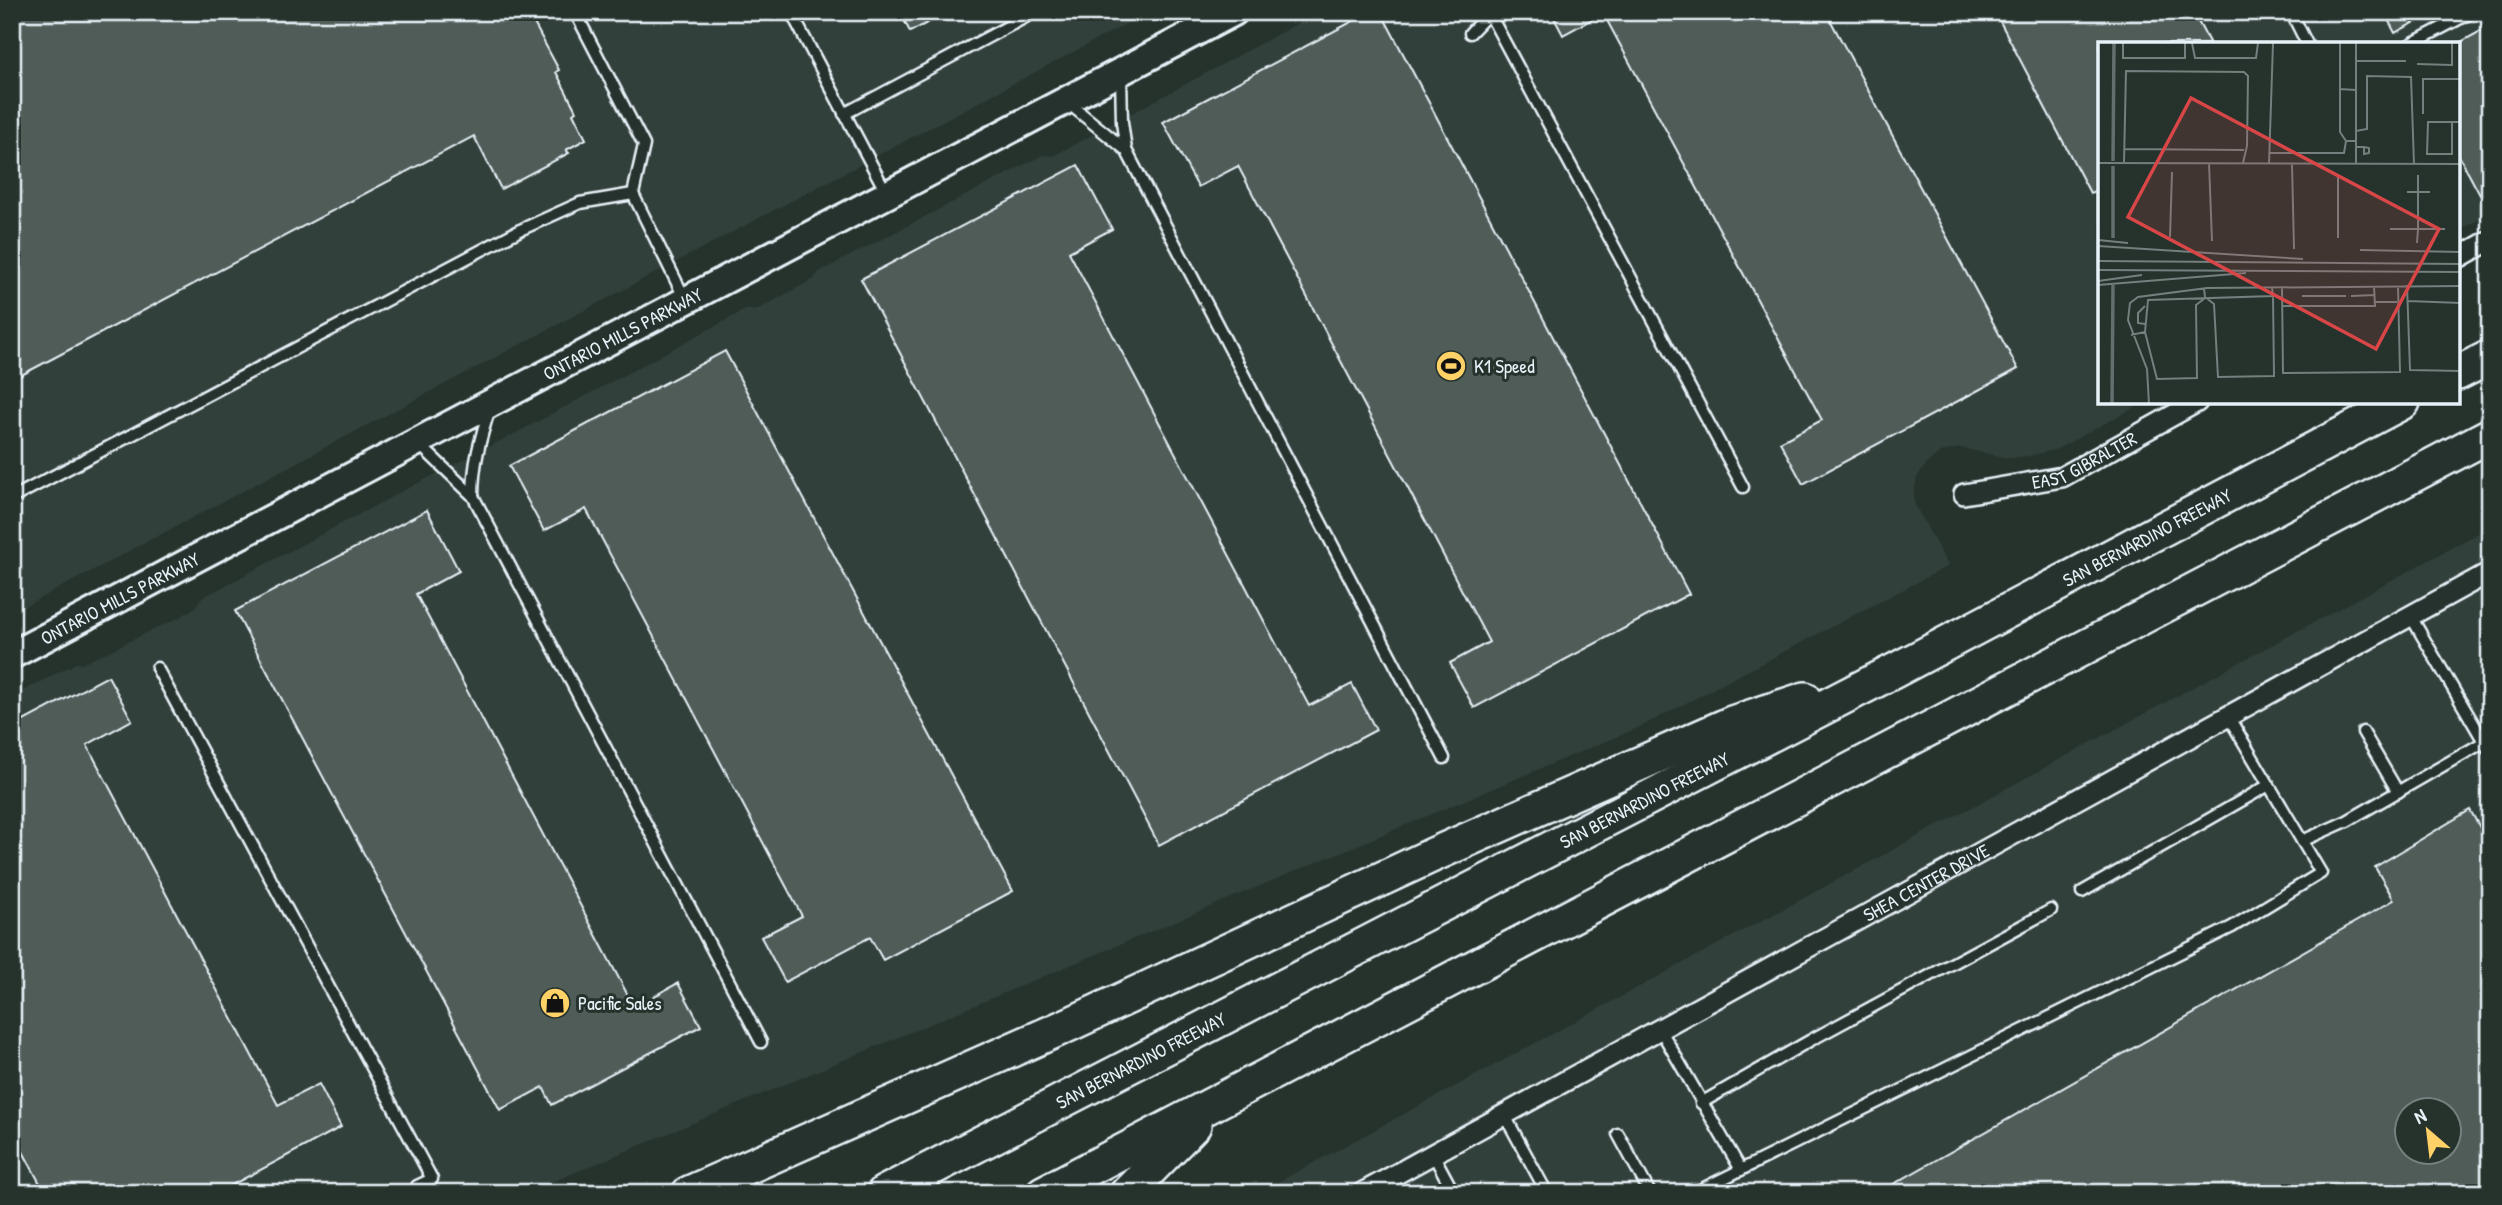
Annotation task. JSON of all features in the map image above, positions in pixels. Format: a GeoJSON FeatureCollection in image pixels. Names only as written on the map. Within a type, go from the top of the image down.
{"type":"FeatureCollection","features":[{"type":"Feature","properties":{"kind":"highway"},"geometry":{"type":"LineString","coordinates":[[2460,372],[2490,357]]}},
{"type":"Feature","properties":{"kind":"highway","name":"SAN BERNARDINO FREEWAY"},"geometry":{"type":"LineString","coordinates":[[884,1193],[1894,671],[2399,404]]}},
{"type":"Feature","properties":{"kind":"highway"},"geometry":{"type":"LineString","coordinates":[[1043,1193],[2490,435]]}},
{"type":"Feature","properties":{"kind":"highway"},"geometry":{"type":"LineString","coordinates":[[689,1193],[1068,1025],[1435,854],[1732,723],[1894,671]]}},
{"type":"Feature","properties":{"kind":"highway"},"geometry":{"type":"LineString","coordinates":[[1127,1193],[1217,1101]]}},
{"type":"Feature","properties":{"kind":"main road","name":"ONTARIO MILLS PARKWAY"},"geometry":{"type":"LineString","coordinates":[[12,655],[1234,12]]}},
{"type":"Feature","properties":{"kind":"street"},"geometry":{"type":"LineString","coordinates":[[2460,257],[2490,240]]}},
{"type":"Feature","properties":{"kind":"street","name":"EAST GIBRALTER"},"geometry":{"type":"LineString","coordinates":[[1964,494],[2062,477],[2193,404]]}},
{"type":"Feature","properties":{"kind":"street","name":"SHEA CENTER DRIVE"},"geometry":{"type":"LineString","coordinates":[[1362,1193],[2410,615],[2488,578]]}},
{"type":"Feature","properties":{"kind":"lane"},"geometry":{"type":"LineString","coordinates":[[575,12],[644,145],[633,194],[686,301]]}},
{"type":"Feature","properties":{"kind":"lane"},"geometry":{"type":"LineString","coordinates":[[791,12],[887,195]]}},
{"type":"Feature","properties":{"kind":"lane"},"geometry":{"type":"LineString","coordinates":[[844,114],[1035,12]]}},
{"type":"Feature","properties":{"kind":"lane"},"geometry":{"type":"LineString","coordinates":[[2291,12],[2306,42]]}},
{"type":"Feature","properties":{"kind":"lane"},"geometry":{"type":"LineString","coordinates":[[2415,42],[2472,12]]}},
{"type":"Feature","properties":{"kind":"lane"},"geometry":{"type":"LineString","coordinates":[[1470,33],[1490,13],[1744,487]]}},
{"type":"Feature","properties":{"kind":"lane"},"geometry":{"type":"LineString","coordinates":[[1121,72],[1126,150],[1444,758]]}},
{"type":"Feature","properties":{"kind":"lane"},"geometry":{"type":"LineString","coordinates":[[1065,101],[1126,150]]}},
{"type":"Feature","properties":{"kind":"lane"},"geometry":{"type":"LineString","coordinates":[[12,498],[520,230],[580,203],[633,194]]}},
{"type":"Feature","properties":{"kind":"lane"},"geometry":{"type":"LineString","coordinates":[[473,496],[473,471],[477,449],[492,403]]}},
{"type":"Feature","properties":{"kind":"lane"},"geometry":{"type":"LineString","coordinates":[[417,442],[473,496],[761,1042]]}},
{"type":"Feature","properties":{"kind":"lane"},"geometry":{"type":"LineString","coordinates":[[2410,615],[2490,752]]}},
{"type":"Feature","properties":{"kind":"lane"},"geometry":{"type":"LineString","coordinates":[[157,668],[432,1179],[417,1185]]}},
{"type":"Feature","properties":{"kind":"lane"},"geometry":{"type":"LineString","coordinates":[[1694,1193],[2232,928],[2321,873],[2228,716]]}},
{"type":"Feature","properties":{"kind":"lane"},"geometry":{"type":"LineString","coordinates":[[2363,732],[2398,792]]}},
{"type":"Feature","properties":{"kind":"lane"},"geometry":{"type":"LineString","coordinates":[[2302,841],[2347,821],[2484,742]]}},
{"type":"Feature","properties":{"kind":"lane"},"geometry":{"type":"LineString","coordinates":[[2082,892],[2269,785]]}},
{"type":"Feature","properties":{"kind":"lane"},"geometry":{"type":"LineString","coordinates":[[1701,1103],[2051,910]]}},
{"type":"Feature","properties":{"kind":"lane"},"geometry":{"type":"LineString","coordinates":[[1660,1029],[1741,1170]]}},
{"type":"Feature","properties":{"kind":"lane"},"geometry":{"type":"LineString","coordinates":[[1504,1114],[1547,1193]]}},
{"type":"Feature","properties":{"kind":"lane"},"geometry":{"type":"LineString","coordinates":[[1618,1134],[1650,1193]]}},
{"type":"Feature","properties":{"kind":"lane"},"geometry":{"type":"LineString","coordinates":[[1433,1154],[1454,1193]]}},
{"type":"Feature","properties":{"kind":"shaded area"},"geometry":{"type":"Polygon","coordinates":[[[12,12],[1149,12],[12,613],[12,12]]]}},
{"type":"Feature","properties":{"kind":"shaded area"},"geometry":{"type":"Polygon","coordinates":[[[1319,12],[2490,12],[2490,214],[2460,230],[2460,42],[2098,42],[2098,404],[2141,404],[2057,449],[2029,456],[2008,458],[1961,448],[1941,452],[1928,462],[1917,477],[1913,497],[1948,566],[1642,726],[526,1193],[12,1193],[12,697],[76,663],[82,664],[180,617],[196,607],[200,599],[747,309],[755,311],[814,279],[819,272],[1043,155],[1053,156],[1319,12]]]}},
{"type":"Feature","properties":{"kind":"shaded area"},"geometry":{"type":"Polygon","coordinates":[[[2490,527],[2490,1193],[1258,1193],[2490,527]]]}},
{"type":"Feature","properties":{"kind":"building"},"geometry":{"type":"Polygon","coordinates":[[[12,12],[528,12],[559,70],[556,72],[576,111],[573,113],[586,139],[566,150],[569,153],[501,189],[474,136],[12,380],[12,12]]]}},
{"type":"Feature","properties":{"kind":"building"},"geometry":{"type":"Polygon","coordinates":[[[900,12],[948,12],[910,32],[900,12]]]}},
{"type":"Feature","properties":{"kind":"building"},"geometry":{"type":"Polygon","coordinates":[[[1370,12],[1381,12],[1689,594],[1474,708],[1450,663],[1489,642],[1238,166],[1198,187],[1163,122],[1370,12]]]}},
{"type":"Feature","properties":{"kind":"building"},"geometry":{"type":"Polygon","coordinates":[[[1551,12],[1826,12],[2018,369],[1803,484],[1780,442],[1822,420],[1603,13],[1563,35],[1551,12]]]}},
{"type":"Feature","properties":{"kind":"building"},"geometry":{"type":"Polygon","coordinates":[[[1995,12],[2193,12],[2209,42],[2098,42],[2098,190],[2090,193],[1995,12]]]}},
{"type":"Feature","properties":{"kind":"building"},"geometry":{"type":"Polygon","coordinates":[[[2384,12],[2434,12],[2395,33],[2384,12]]]}},
{"type":"Feature","properties":{"kind":"building"},"geometry":{"type":"Polygon","coordinates":[[[2490,26],[2490,190],[2480,195],[2460,158],[2460,42],[2490,26]]]}},
{"type":"Feature","properties":{"kind":"building"},"geometry":{"type":"Polygon","coordinates":[[[1078,165],[1112,229],[1069,252],[1309,706],[1352,684],[1376,730],[1159,845],[861,279],[1078,165]]]}},
{"type":"Feature","properties":{"kind":"building"},"geometry":{"type":"Polygon","coordinates":[[[725,351],[1013,891],[883,960],[870,937],[785,982],[761,937],[802,916],[586,509],[544,531],[509,466],[725,351]]]}},
{"type":"Feature","properties":{"kind":"building"},"geometry":{"type":"Polygon","coordinates":[[[427,510],[459,571],[416,594],[634,1007],[678,983],[701,1026],[552,1105],[543,1087],[500,1110],[235,611],[427,510]]]}},
{"type":"Feature","properties":{"kind":"building"},"geometry":{"type":"Polygon","coordinates":[[[108,676],[132,720],[87,745],[278,1105],[319,1084],[341,1127],[217,1193],[45,1193],[12,1131],[12,727],[108,676]]]}},
{"type":"Feature","properties":{"kind":"building"},"geometry":{"type":"Polygon","coordinates":[[[2470,810],[2490,845],[2490,1193],[1878,1193],[2394,900],[2375,867],[2470,810]]]}},
{"type":"Feature","properties":{"kind":"place","name":"K1 Speed"},"geometry":{"type":"Point","coordinates":[1451,366]}},
{"type":"Feature","properties":{"kind":"place","name":"Pacific Sales"},"geometry":{"type":"Point","coordinates":[555,1003]}}]}
